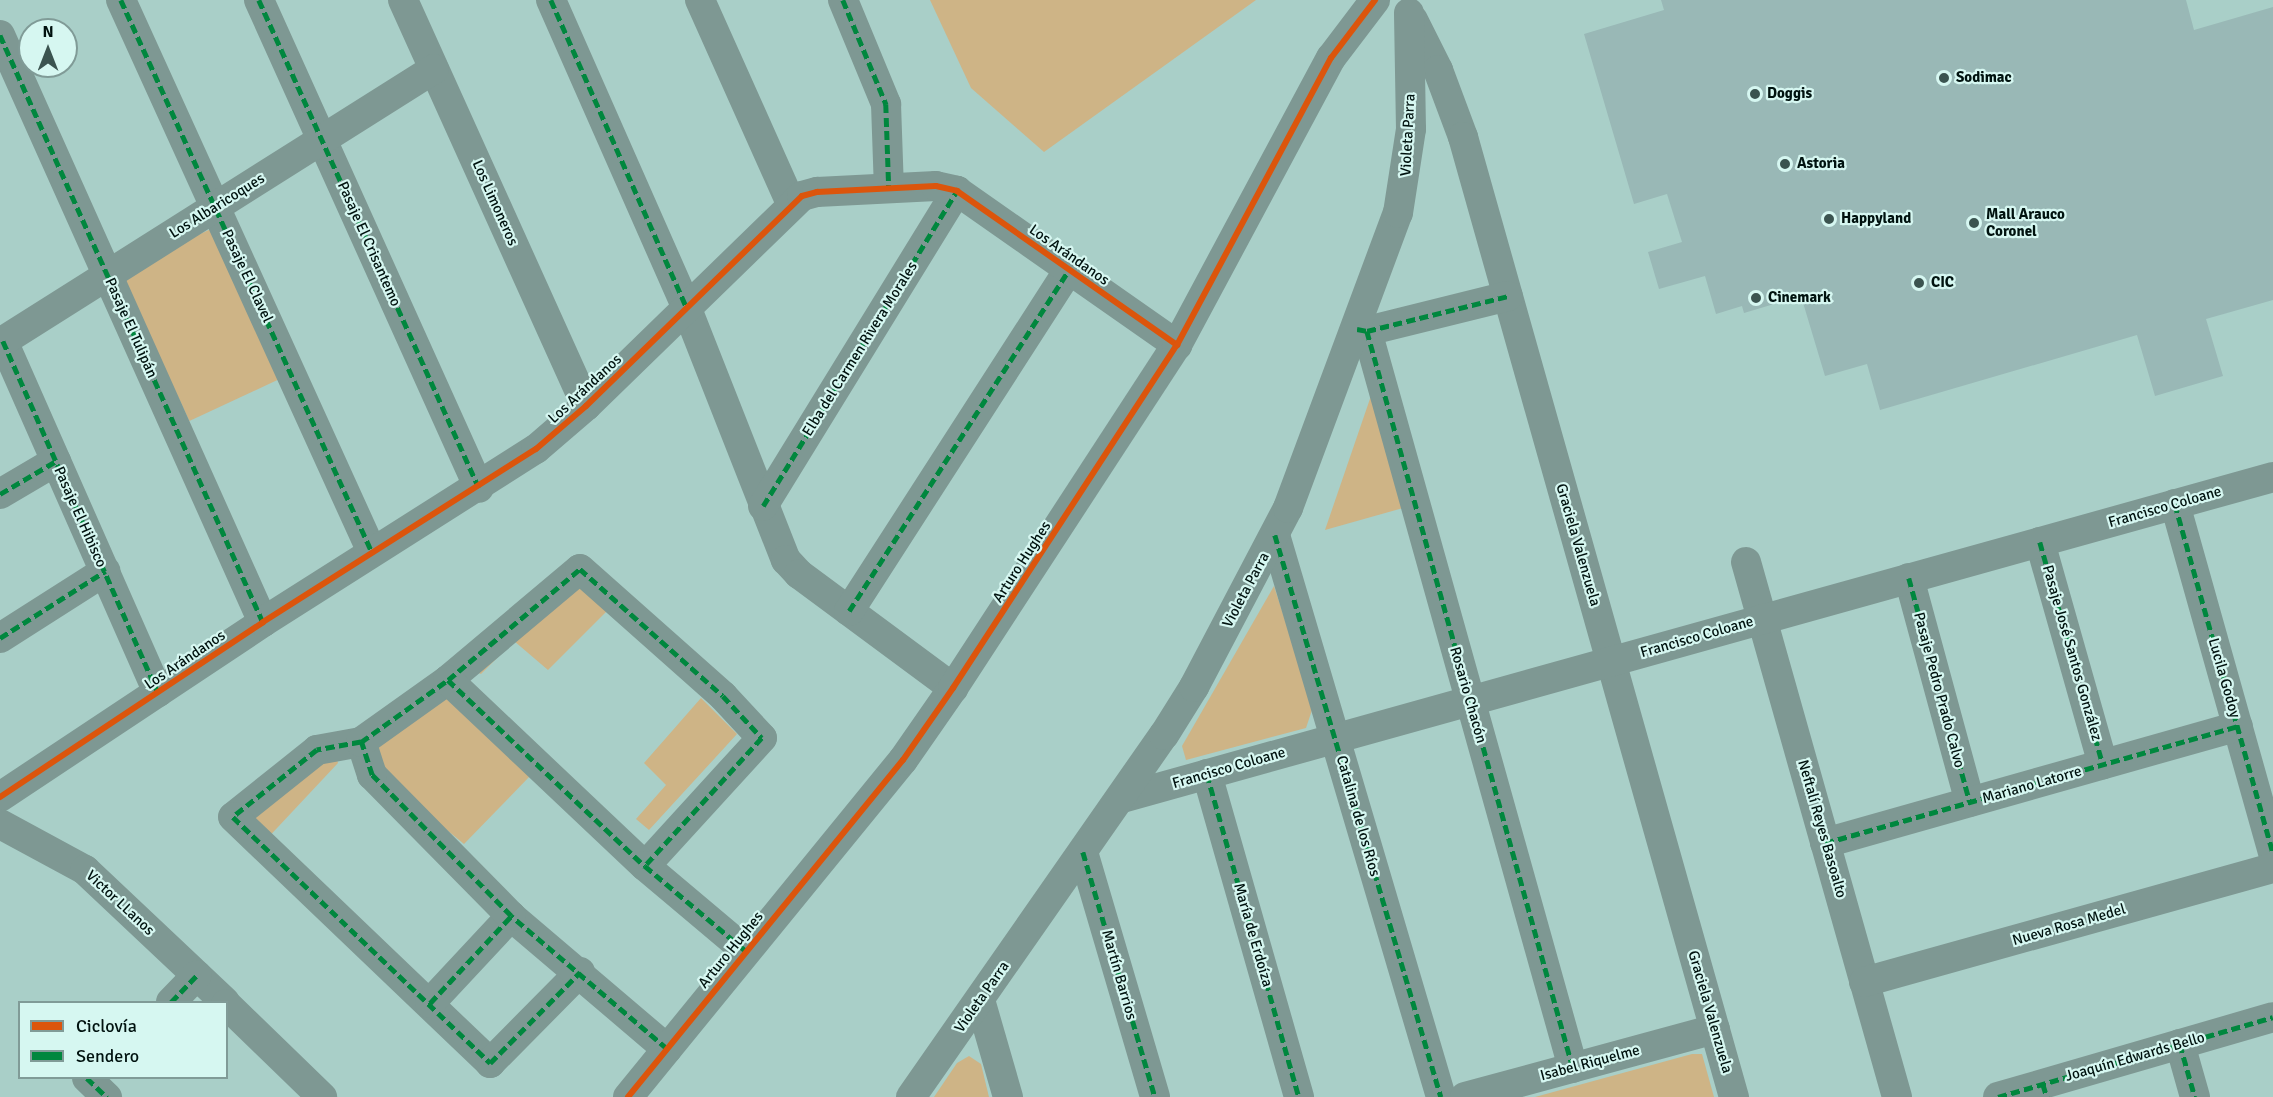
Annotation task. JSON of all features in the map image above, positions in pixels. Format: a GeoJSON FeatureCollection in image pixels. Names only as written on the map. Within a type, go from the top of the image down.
{"type":"FeatureCollection","features":[{"type":"Feature","properties":{"kind":"street","name":"Pasaje El Clavel"},"geometry":{"type":"LineString","coordinates":[[121,0],[372,552]]}},
{"type":"Feature","properties":{"kind":"street","name":"Pasaje El Crisantemo"},"geometry":{"type":"LineString","coordinates":[[259,0],[479,488]]}},
{"type":"Feature","properties":{"kind":"street","name":"Los Limoneros"},"geometry":{"type":"LineString","coordinates":[[403,0],[586,406]]}},
{"type":"Feature","properties":{"kind":"street"},"geometry":{"type":"LineString","coordinates":[[551,0],[687,309],[763,506],[792,568],[953,688]]}},
{"type":"Feature","properties":{"kind":"street"},"geometry":{"type":"LineString","coordinates":[[700,0],[791,203]]}},
{"type":"Feature","properties":{"kind":"street"},"geometry":{"type":"LineString","coordinates":[[843,0],[886,104],[889,188]]}},
{"type":"Feature","properties":{"kind":"street","name":"Arturo Hughes"},"geometry":{"type":"LineString","coordinates":[[628,1097],[903,760],[953,688],[1177,345],[1331,58],[1375,0]]}},
{"type":"Feature","properties":{"kind":"street","name":"Graciela Valenzuela"},"geometry":{"type":"LineString","coordinates":[[1405,6],[1451,103],[1508,296],[1734,1097]]}},
{"type":"Feature","properties":{"kind":"street","name":"Violeta Parra"},"geometry":{"type":"LineString","coordinates":[[911,1097],[1122,798],[1194,687],[1275,535],[1362,330],[1391,238],[1405,182],[1411,129],[1405,6]]}},
{"type":"Feature","properties":{"kind":"street","name":"Pasaje El Tulipán"},"geometry":{"type":"LineString","coordinates":[[0,35],[263,622]]}},
{"type":"Feature","properties":{"kind":"street","name":"Los Albaricoques"},"geometry":{"type":"LineString","coordinates":[[1,342],[434,69]]}},
{"type":"Feature","properties":{"kind":"street","name":"Los Arándanos"},"geometry":{"type":"LineString","coordinates":[[0,797],[263,622],[372,552],[479,488],[536,449],[586,406],[687,309],[791,203],[818,192],[936,186],[957,191],[1177,345]]}},
{"type":"Feature","properties":{"kind":"street","name":"Elba del Carmen Rivera Morales"},"geometry":{"type":"LineString","coordinates":[[763,506],[957,191]]}},
{"type":"Feature","properties":{"kind":"street"},"geometry":{"type":"LineString","coordinates":[[849,611],[1069,270]]}},
{"type":"Feature","properties":{"kind":"street"},"geometry":{"type":"LineString","coordinates":[[1362,330],[1508,296]]}},
{"type":"Feature","properties":{"kind":"street","name":"Rosario Chacón"},"geometry":{"type":"LineString","coordinates":[[1362,330],[1470,700],[1573,1068]]}},
{"type":"Feature","properties":{"kind":"street","name":"Pasaje El Hibisco"},"geometry":{"type":"LineString","coordinates":[[1,342],[158,692]]}},
{"type":"Feature","properties":{"kind":"street"},"geometry":{"type":"LineString","coordinates":[[0,494],[56,461]]}},
{"type":"Feature","properties":{"kind":"street","name":"Francisco Coloane"},"geometry":{"type":"LineString","coordinates":[[1122,798],[2273,477]]}},
{"type":"Feature","properties":{"kind":"street","name":"Lucila Godoy"},"geometry":{"type":"LineString","coordinates":[[2175,504],[2273,852]]}},
{"type":"Feature","properties":{"kind":"street","name":"Catalina de los Ríos"},"geometry":{"type":"LineString","coordinates":[[1275,535],[1441,1097]]}},
{"type":"Feature","properties":{"kind":"street","name":"Pasaje José Santos González"},"geometry":{"type":"LineString","coordinates":[[2040,542],[2103,764]]}},
{"type":"Feature","properties":{"kind":"street","name":"Neftalí Reyes Basoalto"},"geometry":{"type":"LineString","coordinates":[[1746,562],[1897,1097]]}},
{"type":"Feature","properties":{"kind":"street"},"geometry":{"type":"LineString","coordinates":[[580,972],[490,1063],[430,1003],[232,817],[317,750],[361,742],[448,680],[580,569],[723,696],[762,738],[645,866]]}},
{"type":"Feature","properties":{"kind":"street"},"geometry":{"type":"LineString","coordinates":[[0,638],[105,571]]}},
{"type":"Feature","properties":{"kind":"street","name":"Pasaje Pedro Prado Calvo"},"geometry":{"type":"LineString","coordinates":[[1909,578],[1970,802]]}},
{"type":"Feature","properties":{"kind":"street"},"geometry":{"type":"LineString","coordinates":[[448,680],[645,866],[746,951]]}},
{"type":"Feature","properties":{"kind":"street","name":"Mariano Latorre"},"geometry":{"type":"LineString","coordinates":[[1826,843],[2238,726]]}},
{"type":"Feature","properties":{"kind":"street"},"geometry":{"type":"LineString","coordinates":[[361,742],[372,775],[511,916],[580,972],[667,1049]]}},
{"type":"Feature","properties":{"kind":"street","name":"María de Erdoíza"},"geometry":{"type":"LineString","coordinates":[[1207,774],[1299,1097]]}},
{"type":"Feature","properties":{"kind":"street","name":"Victor LLanos"},"geometry":{"type":"LineString","coordinates":[[0,824],[85,870],[224,1001]]}},
{"type":"Feature","properties":{"kind":"street","name":"Martín Barrios"},"geometry":{"type":"LineString","coordinates":[[1083,852],[1155,1097]]}},
{"type":"Feature","properties":{"kind":"street","name":"Nueva Rosa Medel"},"geometry":{"type":"LineString","coordinates":[[1864,982],[2273,868]]}},
{"type":"Feature","properties":{"kind":"street"},"geometry":{"type":"LineString","coordinates":[[430,1003],[511,916]]}},
{"type":"Feature","properties":{"kind":"street"},"geometry":{"type":"LineString","coordinates":[[172,1001],[197,975]]}},
{"type":"Feature","properties":{"kind":"street"},"geometry":{"type":"LineString","coordinates":[[980,1000],[1008,1097]]}},
{"type":"Feature","properties":{"kind":"street","name":"Victor LLanos"},"geometry":{"type":"LineString","coordinates":[[228,1005],[322,1097]]}},
{"type":"Feature","properties":{"kind":"street","name":"Joaquín Edwards Bello"},"geometry":{"type":"LineString","coordinates":[[1998,1097],[2045,1090],[2180,1044],[2273,1017]]}},
{"type":"Feature","properties":{"kind":"street","name":"Isabel Riquelme"},"geometry":{"type":"LineString","coordinates":[[1465,1097],[1715,1029]]}},
{"type":"Feature","properties":{"kind":"street"},"geometry":{"type":"LineString","coordinates":[[2180,1044],[2195,1097]]}},
{"type":"Feature","properties":{"kind":"shaded area"},"geometry":{"type":"Polygon","coordinates":[[[930,0],[1256,0],[1044,152],[971,88],[930,0]]]}},
{"type":"Feature","properties":{"kind":"shaded area"},"geometry":{"type":"Polygon","coordinates":[[[213,228],[283,378],[189,421],[120,272],[213,228]]]}},
{"type":"Feature","properties":{"kind":"shaded area"},"geometry":{"type":"Polygon","coordinates":[[[1373,390],[1403,508],[1325,530],[1373,390]]]}},
{"type":"Feature","properties":{"kind":"shaded area"},"geometry":{"type":"Polygon","coordinates":[[[577,577],[609,609],[548,670],[514,641],[481,674],[457,663],[577,577]]]}},
{"type":"Feature","properties":{"kind":"shaded area"},"geometry":{"type":"Polygon","coordinates":[[[1274,586],[1313,707],[1306,728],[1186,760],[1182,746],[1274,586]]]}},
{"type":"Feature","properties":{"kind":"shaded area"},"geometry":{"type":"Polygon","coordinates":[[[440,693],[531,775],[464,844],[376,772],[375,735],[440,693]]]}},
{"type":"Feature","properties":{"kind":"shaded area"},"geometry":{"type":"Polygon","coordinates":[[[701,698],[737,734],[649,830],[636,819],[666,785],[644,763],[701,698]]]}},
{"type":"Feature","properties":{"kind":"shaded area"},"geometry":{"type":"Polygon","coordinates":[[[335,752],[338,763],[263,843],[234,802],[335,752]]]}},
{"type":"Feature","properties":{"kind":"shaded area"},"geometry":{"type":"Polygon","coordinates":[[[1692,1054],[1702,1054],[1714,1097],[1535,1097],[1692,1054]]]}},
{"type":"Feature","properties":{"kind":"shaded area"},"geometry":{"type":"Polygon","coordinates":[[[969,1056],[981,1064],[989,1097],[934,1097],[957,1063],[969,1056]]]}},
{"type":"Feature","properties":{"kind":"building","name":"Mall Arauco Coronel"},"geometry":{"type":"Polygon","coordinates":[[[1661,0],[2186,0],[2194,30],[2273,7],[2273,300],[2206,319],[2223,376],[2155,396],[2137,335],[1880,410],[1867,364],[1825,376],[1801,296],[1744,313],[1742,306],[1716,314],[1705,276],[1659,289],[1648,252],[1682,242],[1667,194],[1634,204],[1584,34],[1664,10],[1661,0]]]}},
{"type":"Feature","properties":{"kind":"marked path"},"geometry":{"type":"LineString","coordinates":[[121,0],[372,552]]}},
{"type":"Feature","properties":{"kind":"marked path"},"geometry":{"type":"LineString","coordinates":[[259,0],[479,488]]}},
{"type":"Feature","properties":{"kind":"marked path"},"geometry":{"type":"LineString","coordinates":[[551,0],[687,309]]}},
{"type":"Feature","properties":{"kind":"marked path"},"geometry":{"type":"LineString","coordinates":[[843,0],[886,104],[889,188]]}},
{"type":"Feature","properties":{"kind":"marked path"},"geometry":{"type":"LineString","coordinates":[[0,35],[263,622]]}},
{"type":"Feature","properties":{"kind":"marked path"},"geometry":{"type":"LineString","coordinates":[[763,506],[957,191]]}},
{"type":"Feature","properties":{"kind":"marked path"},"geometry":{"type":"LineString","coordinates":[[849,611],[1069,270]]}},
{"type":"Feature","properties":{"kind":"marked path"},"geometry":{"type":"LineString","coordinates":[[1367,331],[1508,296]]}},
{"type":"Feature","properties":{"kind":"marked path"},"geometry":{"type":"LineString","coordinates":[[1357,329],[1367,331],[1573,1068]]}},
{"type":"Feature","properties":{"kind":"marked path"},"geometry":{"type":"LineString","coordinates":[[3,341],[158,692]]}},
{"type":"Feature","properties":{"kind":"marked path"},"geometry":{"type":"LineString","coordinates":[[0,494],[56,461]]}},
{"type":"Feature","properties":{"kind":"marked path"},"geometry":{"type":"LineString","coordinates":[[2175,504],[2273,852]]}},
{"type":"Feature","properties":{"kind":"marked path"},"geometry":{"type":"LineString","coordinates":[[1275,535],[1441,1097]]}},
{"type":"Feature","properties":{"kind":"marked path"},"geometry":{"type":"LineString","coordinates":[[2040,542],[2103,764]]}},
{"type":"Feature","properties":{"kind":"marked path"},"geometry":{"type":"LineString","coordinates":[[448,680],[580,569],[723,696],[762,738],[645,866]]}},
{"type":"Feature","properties":{"kind":"marked path"},"geometry":{"type":"LineString","coordinates":[[0,638],[105,571]]}},
{"type":"Feature","properties":{"kind":"marked path"},"geometry":{"type":"LineString","coordinates":[[1909,578],[1970,802]]}},
{"type":"Feature","properties":{"kind":"marked path"},"geometry":{"type":"LineString","coordinates":[[667,1049],[511,916],[372,775],[361,742],[448,680],[645,866],[746,951]]}},
{"type":"Feature","properties":{"kind":"marked path"},"geometry":{"type":"LineString","coordinates":[[1825,843],[2238,726]]}},
{"type":"Feature","properties":{"kind":"marked path"},"geometry":{"type":"LineString","coordinates":[[361,742],[317,750],[233,817],[490,1063],[580,972]]}},
{"type":"Feature","properties":{"kind":"marked path"},"geometry":{"type":"LineString","coordinates":[[1207,774],[1299,1097]]}},
{"type":"Feature","properties":{"kind":"marked path"},"geometry":{"type":"LineString","coordinates":[[1083,852],[1155,1097]]}},
{"type":"Feature","properties":{"kind":"marked path"},"geometry":{"type":"LineString","coordinates":[[430,1003],[511,916]]}},
{"type":"Feature","properties":{"kind":"marked path"},"geometry":{"type":"LineString","coordinates":[[172,1001],[197,975]]}},
{"type":"Feature","properties":{"kind":"marked path"},"geometry":{"type":"LineString","coordinates":[[1998,1097],[2273,1017]]}},
{"type":"Feature","properties":{"kind":"marked path"},"geometry":{"type":"LineString","coordinates":[[2180,1044],[2195,1097]]}},
{"type":"Feature","properties":{"kind":"marked path"},"geometry":{"type":"LineString","coordinates":[[88,1079],[107,1097]]}},
{"type":"Feature","properties":{"kind":"marked path"},"geometry":{"type":"LineString","coordinates":[[2043,1084],[2047,1097]]}},
{"type":"Feature","properties":{"kind":"cycle path"},"geometry":{"type":"LineString","coordinates":[[628,1097],[903,760],[953,688],[1177,345],[1331,58],[1375,0]]}},
{"type":"Feature","properties":{"kind":"cycle path"},"geometry":{"type":"LineString","coordinates":[[0,797],[263,622],[536,449],[586,406],[802,196],[817,192],[936,186],[957,191],[1177,345]]}},
{"type":"Feature","properties":{"kind":"place","name":"Sodimac"},"geometry":{"type":"Point","coordinates":[1944,78]}},
{"type":"Feature","properties":{"kind":"place","name":"Doggis"},"geometry":{"type":"Point","coordinates":[1755,94]}},
{"type":"Feature","properties":{"kind":"place","name":"Astoria"},"geometry":{"type":"Point","coordinates":[1785,164]}},
{"type":"Feature","properties":{"kind":"place","name":"Happyland"},"geometry":{"type":"Point","coordinates":[1829,219]}},
{"type":"Feature","properties":{"kind":"place","name":"Mall Arauco Coronel"},"geometry":{"type":"Point","coordinates":[1974,223]}},
{"type":"Feature","properties":{"kind":"place","name":"CIC"},"geometry":{"type":"Point","coordinates":[1919,283]}},
{"type":"Feature","properties":{"kind":"place","name":"Cinemark"},"geometry":{"type":"Point","coordinates":[1756,298]}}]}
